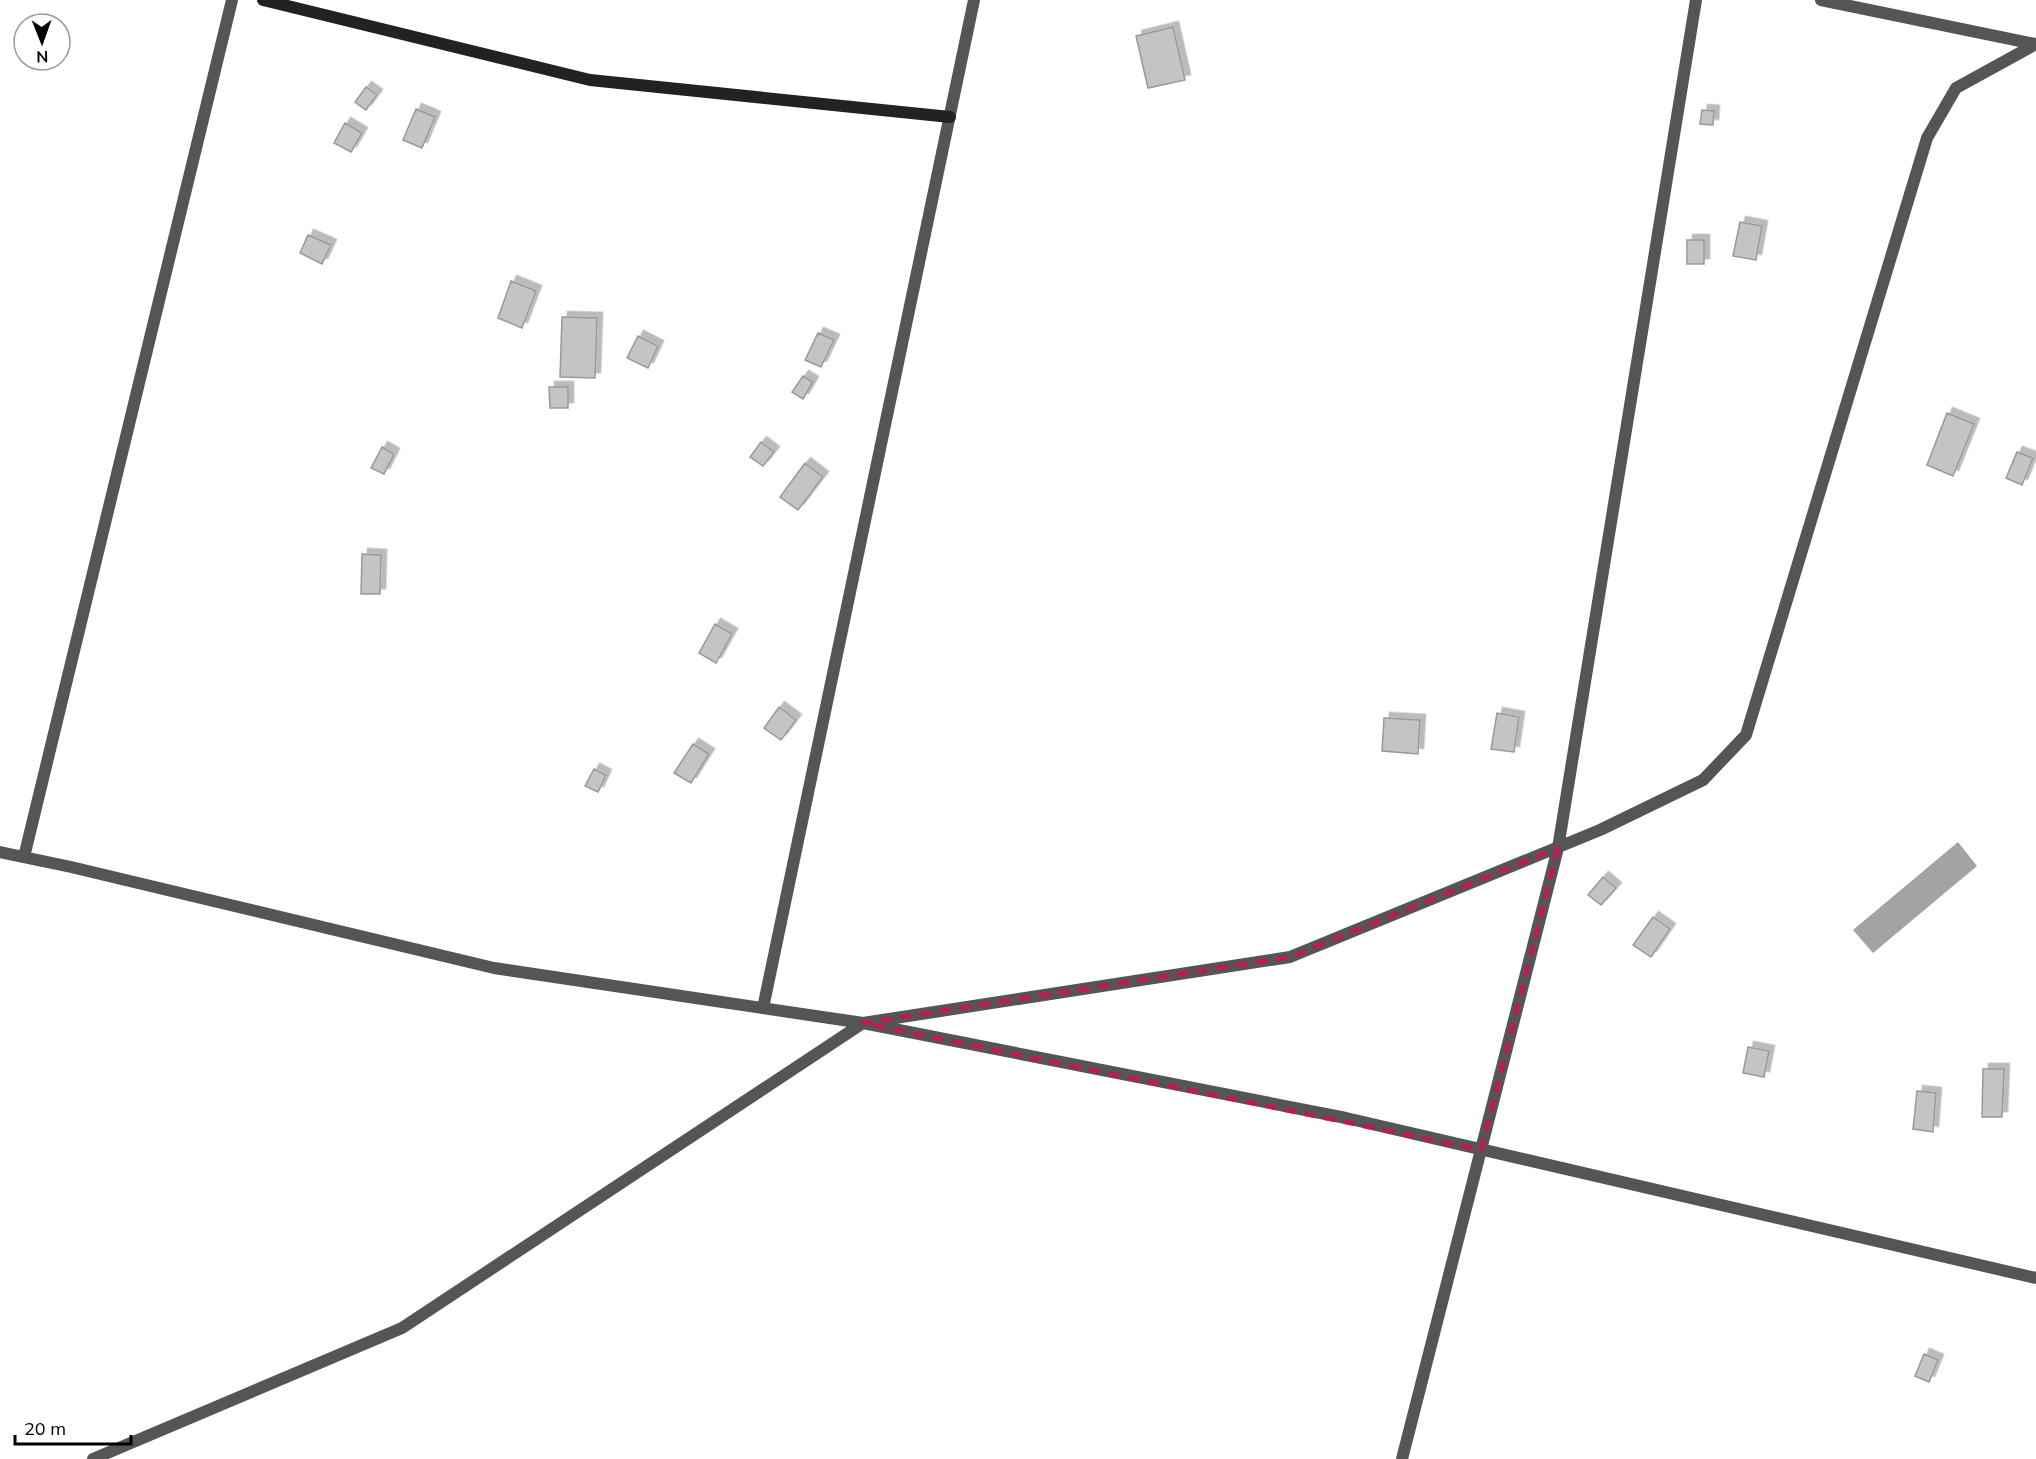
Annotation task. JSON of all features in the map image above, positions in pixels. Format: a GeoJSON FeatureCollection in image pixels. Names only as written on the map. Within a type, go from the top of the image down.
{"type":"FeatureCollection","features":[{"type":"Feature","properties":{"kind":"street"},"geometry":{"type":"LineString","coordinates":[[24,857],[232,0]]}},
{"type":"Feature","properties":{"kind":"street"},"geometry":{"type":"LineString","coordinates":[[263,0],[590,80],[950,117]]}},
{"type":"Feature","properties":{"kind":"street"},"geometry":{"type":"LineString","coordinates":[[762,1008],[974,0]]}},
{"type":"Feature","properties":{"kind":"street"},"geometry":{"type":"LineString","coordinates":[[1402,1459],[1558,848],[1696,0]]}},
{"type":"Feature","properties":{"kind":"street"},"geometry":{"type":"LineString","coordinates":[[1821,0],[2035,44]]}},
{"type":"Feature","properties":{"kind":"street"},"geometry":{"type":"LineString","coordinates":[[93,1459],[402,1328],[863,1023],[1290,957],[1600,830],[1703,780],[1746,735],[1927,138],[1956,88],[2035,44]]}},
{"type":"Feature","properties":{"kind":"street"},"geometry":{"type":"LineString","coordinates":[[0,852],[494,968],[863,1023],[1346,1118],[2036,1278]]}},
{"type":"Feature","properties":{"kind":"highlighted area"},"geometry":{"type":"Polygon","coordinates":[[[1558,848],[1481,1150],[863,1023],[1290,957],[1558,848]]]}},
{"type":"Feature","properties":{"kind":"shaded area"},"geometry":{"type":"Polygon","coordinates":[[[1958,842],[1977,866],[1873,953],[1853,930],[1958,842]]]}},
{"type":"Feature","properties":{"kind":"building"},"geometry":{"type":"Polygon","coordinates":[[[1173,27],[1185,80],[1148,88],[1136,36],[1173,27]]]}},
{"type":"Feature","properties":{"kind":"building"},"geometry":{"type":"Polygon","coordinates":[[[366,87],[377,95],[366,110],[355,102],[366,87]]]}},
{"type":"Feature","properties":{"kind":"building"},"geometry":{"type":"Polygon","coordinates":[[[416,109],[435,117],[422,148],[403,140],[416,109]]]}},
{"type":"Feature","properties":{"kind":"building"},"geometry":{"type":"Polygon","coordinates":[[[1702,110],[1714,111],[1713,125],[1700,124],[1702,110]]]}},
{"type":"Feature","properties":{"kind":"building"},"geometry":{"type":"Polygon","coordinates":[[[345,123],[362,133],[351,152],[334,143],[345,123]]]}},
{"type":"Feature","properties":{"kind":"building"},"geometry":{"type":"Polygon","coordinates":[[[1740,222],[1762,226],[1756,260],[1733,256],[1740,222]]]}},
{"type":"Feature","properties":{"kind":"building"},"geometry":{"type":"Polygon","coordinates":[[[308,235],[331,245],[322,264],[300,253],[308,235]]]}},
{"type":"Feature","properties":{"kind":"building"},"geometry":{"type":"Polygon","coordinates":[[[1687,240],[1704,240],[1704,264],[1687,264],[1687,240]]]}},
{"type":"Feature","properties":{"kind":"building"},"geometry":{"type":"Polygon","coordinates":[[[511,281],[536,291],[522,328],[498,318],[511,281]]]}},
{"type":"Feature","properties":{"kind":"building"},"geometry":{"type":"Polygon","coordinates":[[[562,317],[597,318],[595,378],[560,377],[562,317]]]}},
{"type":"Feature","properties":{"kind":"building"},"geometry":{"type":"Polygon","coordinates":[[[818,333],[834,340],[821,367],[805,360],[818,333]]]}},
{"type":"Feature","properties":{"kind":"building"},"geometry":{"type":"Polygon","coordinates":[[[638,336],[658,346],[648,368],[627,358],[638,336]]]}},
{"type":"Feature","properties":{"kind":"building"},"geometry":{"type":"Polygon","coordinates":[[[803,376],[813,382],[803,399],[792,392],[803,376]]]}},
{"type":"Feature","properties":{"kind":"building"},"geometry":{"type":"Polygon","coordinates":[[[549,387],[568,387],[568,408],[550,408],[549,387]]]}},
{"type":"Feature","properties":{"kind":"building"},"geometry":{"type":"Polygon","coordinates":[[[1947,413],[1974,424],[1953,476],[1927,465],[1947,413]]]}},
{"type":"Feature","properties":{"kind":"building"},"geometry":{"type":"Polygon","coordinates":[[[761,442],[774,452],[763,466],[750,457],[761,442]]]}},
{"type":"Feature","properties":{"kind":"building"},"geometry":{"type":"Polygon","coordinates":[[[382,447],[394,454],[384,474],[371,468],[382,447]]]}},
{"type":"Feature","properties":{"kind":"building"},"geometry":{"type":"Polygon","coordinates":[[[2017,452],[2033,458],[2022,485],[2006,478],[2017,452]]]}},
{"type":"Feature","properties":{"kind":"building"},"geometry":{"type":"Polygon","coordinates":[[[805,463],[823,477],[798,510],[780,497],[805,463]]]}},
{"type":"Feature","properties":{"kind":"building"},"geometry":{"type":"Polygon","coordinates":[[[362,554],[381,555],[380,594],[361,594],[362,554]]]}},
{"type":"Feature","properties":{"kind":"building"},"geometry":{"type":"Polygon","coordinates":[[[715,624],[732,634],[716,663],[699,653],[715,624]]]}},
{"type":"Feature","properties":{"kind":"building"},"geometry":{"type":"Polygon","coordinates":[[[779,707],[796,720],[781,740],[764,728],[779,707]]]}},
{"type":"Feature","properties":{"kind":"building"},"geometry":{"type":"Polygon","coordinates":[[[1497,713],[1519,717],[1514,752],[1491,749],[1497,713]]]}},
{"type":"Feature","properties":{"kind":"building"},"geometry":{"type":"Polygon","coordinates":[[[1384,718],[1420,720],[1418,754],[1382,751],[1384,718]]]}},
{"type":"Feature","properties":{"kind":"building"},"geometry":{"type":"Polygon","coordinates":[[[693,744],[709,754],[691,783],[674,773],[693,744]]]}},
{"type":"Feature","properties":{"kind":"building"},"geometry":{"type":"Polygon","coordinates":[[[594,769],[606,775],[598,792],[585,786],[594,769]]]}},
{"type":"Feature","properties":{"kind":"building"},"geometry":{"type":"Polygon","coordinates":[[[1603,877],[1616,888],[1601,905],[1588,895],[1603,877]]]}},
{"type":"Feature","properties":{"kind":"building"},"geometry":{"type":"Polygon","coordinates":[[[1653,917],[1670,929],[1651,957],[1633,945],[1653,917]]]}},
{"type":"Feature","properties":{"kind":"building"},"geometry":{"type":"Polygon","coordinates":[[[1748,1047],[1769,1051],[1764,1077],[1743,1073],[1748,1047]]]}},
{"type":"Feature","properties":{"kind":"building"},"geometry":{"type":"Polygon","coordinates":[[[1983,1069],[2004,1069],[2002,1117],[1982,1117],[1983,1069]]]}},
{"type":"Feature","properties":{"kind":"building"},"geometry":{"type":"Polygon","coordinates":[[[1917,1091],[1936,1093],[1933,1132],[1913,1129],[1917,1091]]]}},
{"type":"Feature","properties":{"kind":"building"},"geometry":{"type":"Polygon","coordinates":[[[1924,1354],[1938,1360],[1929,1382],[1915,1376],[1924,1354]]]}}]}
